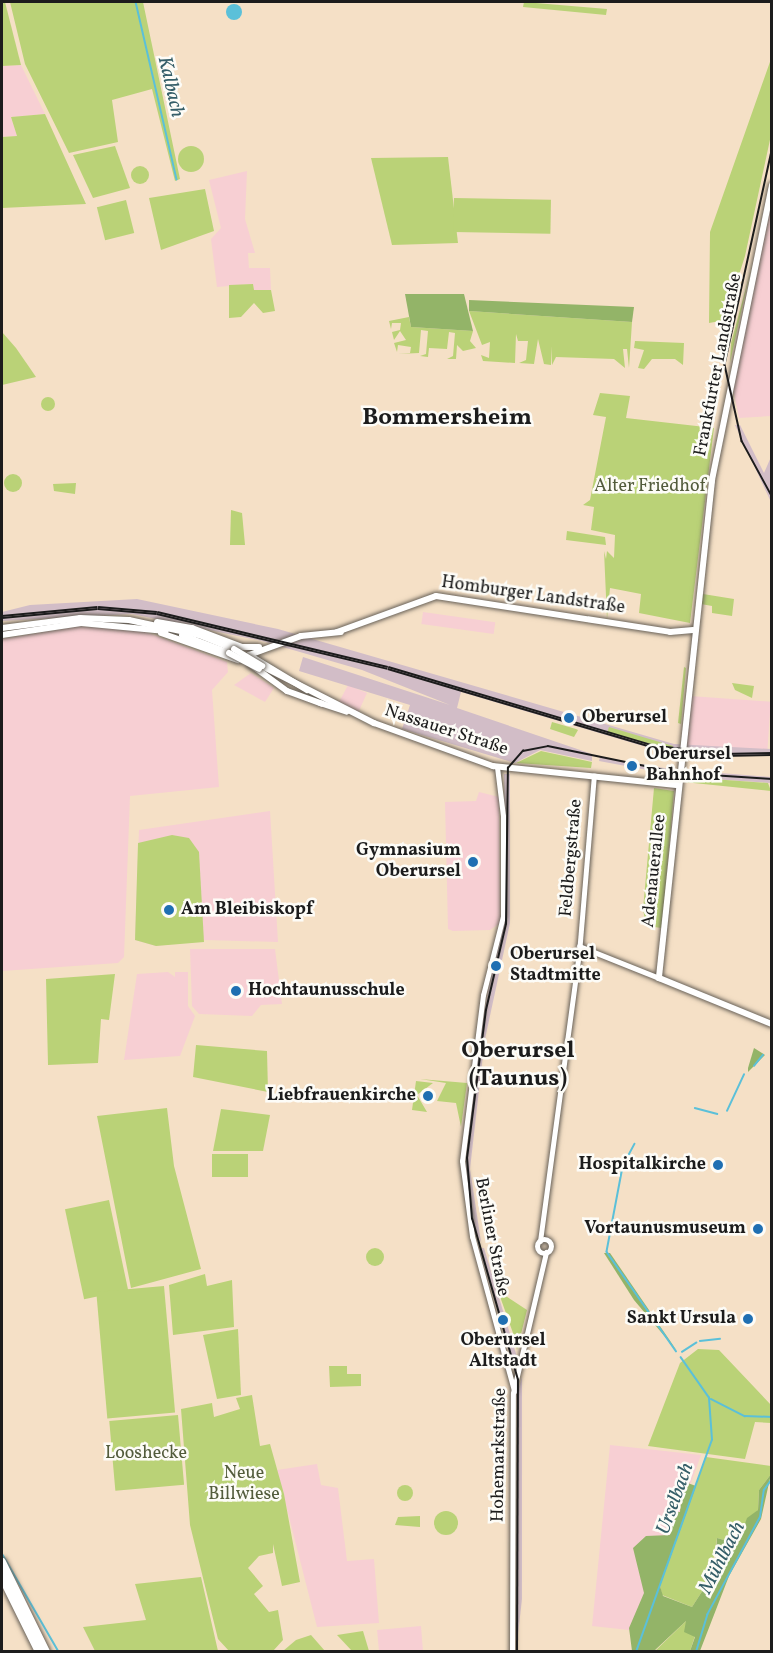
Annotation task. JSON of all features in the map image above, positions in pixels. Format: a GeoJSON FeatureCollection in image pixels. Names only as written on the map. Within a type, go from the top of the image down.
{"type":"FeatureCollection","features":[{"type":"Feature","properties":{"kind":"highway"},"geometry":{"type":"LineString","coordinates":[[2,1562],[46,1652]]}},
{"type":"Feature","properties":{"kind":"highway"},"geometry":{"type":"LineString","coordinates":[[2,1577],[39,1652]]}},
{"type":"Feature","properties":{"kind":"highway"},"geometry":{"type":"LineString","coordinates":[[21,1616],[32,1652]]}},
{"type":"Feature","properties":{"kind":"main road","name":"Frankfurter Landstraße"},"geometry":{"type":"LineString","coordinates":[[680,766],[693,630],[721,420],[771,185]]}},
{"type":"Feature","properties":{"kind":"main road","name":"Homburger Landstraße"},"geometry":{"type":"LineString","coordinates":[[251,657],[273,645],[366,628],[403,609],[443,596],[662,630],[693,630]]}},
{"type":"Feature","properties":{"kind":"main road"},"geometry":{"type":"LineString","coordinates":[[2,628],[80,618],[192,628],[242,648],[287,691],[322,704]]}},
{"type":"Feature","properties":{"kind":"main road"},"geometry":{"type":"LineString","coordinates":[[2,635],[81,623],[144,624],[251,657],[263,666],[265,650]]}},
{"type":"Feature","properties":{"kind":"main road","name":"Nassauer Straße"},"geometry":{"type":"LineString","coordinates":[[144,624],[231,651],[350,713]]}},
{"type":"Feature","properties":{"kind":"main road"},"geometry":{"type":"LineString","coordinates":[[242,648],[273,645]]}},
{"type":"Feature","properties":{"kind":"main road"},"geometry":{"type":"LineString","coordinates":[[251,657],[273,645]]}},
{"type":"Feature","properties":{"kind":"main road","name":"Nassauer Straße"},"geometry":{"type":"LineString","coordinates":[[263,666],[322,704],[497,767],[678,785]]}},
{"type":"Feature","properties":{"kind":"main road","name":"Adenauerallee"},"geometry":{"type":"LineString","coordinates":[[659,978],[680,766]]}},
{"type":"Feature","properties":{"kind":"main road"},"geometry":{"type":"LineString","coordinates":[[659,978],[771,1024]]}},
{"type":"Feature","properties":{"kind":"street","name":"Berliner Straße"},"geometry":{"type":"LineString","coordinates":[[497,767],[503,916],[483,995],[462,1161],[474,1244],[501,1351],[514,1390]]}},
{"type":"Feature","properties":{"kind":"street","name":"Feldbergstraße"},"geometry":{"type":"LineString","coordinates":[[543,1240],[542,1227],[579,946],[594,776]]}},
{"type":"Feature","properties":{"kind":"street"},"geometry":{"type":"LineString","coordinates":[[579,946],[659,978]]}},
{"type":"Feature","properties":{"kind":"street"},"geometry":{"type":"LineString","coordinates":[[543,1240],[551,1246],[544,1252]]}},
{"type":"Feature","properties":{"kind":"street"},"geometry":{"type":"LineString","coordinates":[[543,1240],[544,1252]]}},
{"type":"Feature","properties":{"kind":"street","name":"Hohemarkstraße"},"geometry":{"type":"LineString","coordinates":[[512,1652],[514,1390],[544,1252]]}},
{"type":"Feature","properties":{"kind":"shaded area"},"geometry":{"type":"Polygon","coordinates":[[[21,65],[45,114],[11,117],[17,136],[2,137],[2,66],[21,65]]]}},
{"type":"Feature","properties":{"kind":"shaded area"},"geometry":{"type":"Polygon","coordinates":[[[247,171],[245,219],[255,253],[248,253],[249,268],[270,268],[271,290],[254,290],[253,284],[217,287],[211,239],[221,228],[209,180],[247,171]]]}},
{"type":"Feature","properties":{"kind":"shaded area"},"geometry":{"type":"Polygon","coordinates":[[[771,203],[771,416],[739,418],[733,389],[771,203]]]}},
{"type":"Feature","properties":{"kind":"shaded area"},"geometry":{"type":"Polygon","coordinates":[[[735,425],[740,425],[764,473],[771,457],[771,502],[735,425]]]}},
{"type":"Feature","properties":{"kind":"shaded area"},"geometry":{"type":"Polygon","coordinates":[[[137,599],[278,629],[674,744],[771,749],[771,756],[670,754],[461,692],[457,708],[592,754],[592,761],[540,750],[515,763],[402,729],[410,705],[299,671],[303,657],[450,705],[362,670],[262,641],[132,614],[2,621],[2,612],[30,605],[137,599]]]}},
{"type":"Feature","properties":{"kind":"shaded area"},"geometry":{"type":"Polygon","coordinates":[[[423,612],[495,622],[494,634],[421,624],[423,612]]]}},
{"type":"Feature","properties":{"kind":"shaded area"},"geometry":{"type":"Polygon","coordinates":[[[79,626],[143,631],[227,662],[228,672],[212,690],[219,787],[130,796],[124,957],[118,963],[2,971],[2,639],[79,626]]]}},
{"type":"Feature","properties":{"kind":"shaded area"},"geometry":{"type":"Polygon","coordinates":[[[251,673],[274,688],[265,702],[234,685],[251,673]]]}},
{"type":"Feature","properties":{"kind":"shaded area"},"geometry":{"type":"Polygon","coordinates":[[[348,685],[367,693],[358,713],[339,702],[348,685]]]}},
{"type":"Feature","properties":{"kind":"shaded area"},"geometry":{"type":"Polygon","coordinates":[[[690,696],[771,702],[767,752],[687,746],[690,696]]]}},
{"type":"Feature","properties":{"kind":"shaded area"},"geometry":{"type":"Polygon","coordinates":[[[600,757],[670,769],[669,774],[599,761],[600,757]]]}},
{"type":"Feature","properties":{"kind":"shaded area"},"geometry":{"type":"Polygon","coordinates":[[[683,770],[771,777],[771,783],[682,777],[683,770]]]}},
{"type":"Feature","properties":{"kind":"shaded area"},"geometry":{"type":"Polygon","coordinates":[[[504,774],[510,774],[510,923],[485,1039],[480,1037],[506,912],[504,774]]]}},
{"type":"Feature","properties":{"kind":"shaded area","name":"Gymnasium Oberursel"},"geometry":{"type":"Polygon","coordinates":[[[479,792],[499,797],[500,923],[490,930],[453,931],[448,929],[445,802],[476,801],[479,792]]]}},
{"type":"Feature","properties":{"kind":"shaded area"},"geometry":{"type":"Polygon","coordinates":[[[270,811],[278,942],[205,940],[156,946],[135,940],[139,830],[270,811]]]}},
{"type":"Feature","properties":{"kind":"shaded area","name":"Hochtaunusschule"},"geometry":{"type":"Polygon","coordinates":[[[190,949],[275,949],[282,1004],[261,1005],[252,1016],[199,1014],[192,1006],[190,949]]]}},
{"type":"Feature","properties":{"kind":"shaded area"},"geometry":{"type":"Polygon","coordinates":[[[168,972],[175,977],[175,972],[188,972],[188,1006],[195,1016],[180,1056],[124,1060],[137,974],[168,972]]]}},
{"type":"Feature","properties":{"kind":"shaded area"},"geometry":{"type":"Polygon","coordinates":[[[479,1046],[484,1046],[470,1169],[481,1242],[471,1221],[465,1168],[479,1046]]]}},
{"type":"Feature","properties":{"kind":"shaded area"},"geometry":{"type":"Polygon","coordinates":[[[484,1248],[517,1357],[516,1369],[479,1249],[484,1248]]]}},
{"type":"Feature","properties":{"kind":"shaded area"},"geometry":{"type":"Polygon","coordinates":[[[522,1377],[522,1599],[516,1652],[518,1390],[522,1377]]]}},
{"type":"Feature","properties":{"kind":"shaded area"},"geometry":{"type":"Polygon","coordinates":[[[610,1445],[701,1455],[638,1631],[592,1626],[610,1445]]]}},
{"type":"Feature","properties":{"kind":"shaded area"},"geometry":{"type":"Polygon","coordinates":[[[317,1464],[321,1485],[338,1488],[347,1561],[374,1559],[379,1623],[317,1627],[277,1470],[317,1464]]]}},
{"type":"Feature","properties":{"kind":"shaded area"},"geometry":{"type":"Polygon","coordinates":[[[421,1626],[423,1651],[379,1651],[377,1630],[421,1626]]]}},
{"type":"Feature","properties":{"kind":"green space"},"geometry":{"type":"Polygon","coordinates":[[[2,2],[5,2],[21,65],[2,66],[2,2]]]}},
{"type":"Feature","properties":{"kind":"green space"},"geometry":{"type":"Polygon","coordinates":[[[10,2],[143,2],[180,179],[175,181],[152,89],[112,100],[118,142],[69,153],[25,64],[10,2]]]}},
{"type":"Feature","properties":{"kind":"green space"},"geometry":{"type":"Polygon","coordinates":[[[524,2],[607,9],[606,15],[523,7],[524,2]]]}},
{"type":"Feature","properties":{"kind":"green space"},"geometry":{"type":"Polygon","coordinates":[[[771,59],[771,135],[745,256],[722,328],[720,321],[709,323],[710,232],[771,59]]]}},
{"type":"Feature","properties":{"kind":"green space"},"geometry":{"type":"Polygon","coordinates":[[[45,114],[86,204],[2,208],[2,137],[17,136],[11,117],[45,114]]]}},
{"type":"Feature","properties":{"kind":"green space"},"geometry":{"type":"Polygon","coordinates":[[[115,146],[130,188],[93,198],[73,155],[115,146]]]}},
{"type":"Feature","properties":{"kind":"green space"},"geometry":{"type":"Polygon","coordinates":[[[191,146],[200,150],[204,159],[200,168],[191,172],[182,168],[178,159],[182,150],[191,146]]]}},
{"type":"Feature","properties":{"kind":"green space"},"geometry":{"type":"Polygon","coordinates":[[[448,157],[458,243],[392,245],[371,158],[448,157]]]}},
{"type":"Feature","properties":{"kind":"green space"},"geometry":{"type":"Polygon","coordinates":[[[140,166],[146,169],[149,175],[146,181],[140,184],[134,181],[131,175],[134,169],[140,166]]]}},
{"type":"Feature","properties":{"kind":"green space"},"geometry":{"type":"Polygon","coordinates":[[[205,189],[214,231],[161,250],[149,198],[205,189]]]}},
{"type":"Feature","properties":{"kind":"green space"},"geometry":{"type":"Polygon","coordinates":[[[454,198],[551,200],[550,234],[453,232],[454,198]]]}},
{"type":"Feature","properties":{"kind":"green space"},"geometry":{"type":"Polygon","coordinates":[[[126,200],[134,233],[105,240],[97,207],[126,200]]]}},
{"type":"Feature","properties":{"kind":"green space"},"geometry":{"type":"Polygon","coordinates":[[[751,269],[738,326],[730,363],[731,343],[751,269]]]}},
{"type":"Feature","properties":{"kind":"green space"},"geometry":{"type":"Polygon","coordinates":[[[253,284],[254,290],[271,290],[275,311],[263,313],[254,303],[241,317],[229,318],[229,285],[253,284]]]}},
{"type":"Feature","properties":{"kind":"green space"},"geometry":{"type":"Polygon","coordinates":[[[405,294],[464,294],[473,331],[411,327],[405,294]]]}},
{"type":"Feature","properties":{"kind":"green space"},"geometry":{"type":"Polygon","coordinates":[[[469,300],[634,307],[632,322],[469,311],[469,300]]]}},
{"type":"Feature","properties":{"kind":"green space"},"geometry":{"type":"Polygon","coordinates":[[[469,311],[632,322],[629,368],[627,349],[623,349],[625,368],[614,359],[556,357],[552,365],[552,346],[551,365],[544,364],[538,339],[534,364],[519,363],[526,360],[528,341],[518,341],[516,334],[515,363],[483,361],[481,355],[489,358],[490,342],[482,345],[469,311]]]}},
{"type":"Feature","properties":{"kind":"green space"},"geometry":{"type":"Polygon","coordinates":[[[409,317],[411,327],[473,331],[470,341],[476,348],[463,351],[457,345],[456,359],[447,359],[453,356],[455,333],[449,332],[447,349],[429,348],[428,357],[420,356],[426,354],[428,331],[421,330],[419,353],[398,354],[410,353],[411,347],[398,345],[397,352],[394,343],[406,340],[400,331],[394,340],[392,332],[400,330],[401,323],[392,323],[391,329],[389,321],[409,317]]]}},
{"type":"Feature","properties":{"kind":"green space"},"geometry":{"type":"Polygon","coordinates":[[[2,332],[16,348],[36,377],[2,385],[2,332]]]}},
{"type":"Feature","properties":{"kind":"green space"},"geometry":{"type":"Polygon","coordinates":[[[635,341],[684,343],[683,365],[675,359],[652,359],[644,369],[638,368],[644,350],[634,348],[635,341]]]}},
{"type":"Feature","properties":{"kind":"green space","name":"Alter Friedhof"},"geometry":{"type":"Polygon","coordinates":[[[600,393],[630,396],[626,418],[714,428],[690,623],[639,613],[641,594],[610,588],[607,619],[604,551],[606,559],[607,551],[614,558],[615,535],[591,530],[594,507],[583,505],[590,500],[606,417],[593,415],[600,393]]]}},
{"type":"Feature","properties":{"kind":"green space"},"geometry":{"type":"Polygon","coordinates":[[[48,397],[53,399],[55,404],[53,409],[48,411],[43,409],[41,404],[43,399],[48,397]]]}},
{"type":"Feature","properties":{"kind":"green space"},"geometry":{"type":"Polygon","coordinates":[[[9,474],[17,474],[22,479],[20,490],[9,492],[4,487],[4,479],[9,474]]]}},
{"type":"Feature","properties":{"kind":"green space"},"geometry":{"type":"Polygon","coordinates":[[[76,483],[75,494],[54,491],[53,484],[76,483]]]}},
{"type":"Feature","properties":{"kind":"green space"},"geometry":{"type":"Polygon","coordinates":[[[231,510],[242,513],[245,545],[230,545],[231,510]]]}},
{"type":"Feature","properties":{"kind":"green space"},"geometry":{"type":"Polygon","coordinates":[[[567,531],[605,537],[606,545],[566,540],[567,531]]]}},
{"type":"Feature","properties":{"kind":"green space"},"geometry":{"type":"Polygon","coordinates":[[[703,594],[734,599],[732,616],[712,613],[712,606],[701,604],[703,594]]]}},
{"type":"Feature","properties":{"kind":"green space"},"geometry":{"type":"Polygon","coordinates":[[[684,667],[686,668],[681,724],[678,723],[684,667]]]}},
{"type":"Feature","properties":{"kind":"green space"},"geometry":{"type":"Polygon","coordinates":[[[732,683],[754,686],[752,698],[735,690],[732,683]]]}},
{"type":"Feature","properties":{"kind":"green space"},"geometry":{"type":"Polygon","coordinates":[[[552,722],[578,730],[574,737],[550,729],[552,722]]]}},
{"type":"Feature","properties":{"kind":"green space"},"geometry":{"type":"Polygon","coordinates":[[[609,727],[673,746],[672,749],[607,733],[609,727]]]}},
{"type":"Feature","properties":{"kind":"green space"},"geometry":{"type":"Polygon","coordinates":[[[541,751],[592,762],[591,768],[516,763],[541,751]]]}},
{"type":"Feature","properties":{"kind":"green space"},"geometry":{"type":"Polygon","coordinates":[[[684,777],[768,783],[771,791],[684,782],[684,777]]]}},
{"type":"Feature","properties":{"kind":"green space"},"geometry":{"type":"Polygon","coordinates":[[[654,788],[674,791],[662,928],[646,926],[643,909],[654,788]]]}},
{"type":"Feature","properties":{"kind":"green space","name":"Am Bleibiskopf"},"geometry":{"type":"Polygon","coordinates":[[[172,835],[189,838],[199,852],[204,942],[156,946],[135,940],[138,843],[172,835]]]}},
{"type":"Feature","properties":{"kind":"green space"},"geometry":{"type":"Polygon","coordinates":[[[115,974],[109,1020],[101,1019],[98,1063],[48,1065],[46,979],[115,974]]]}},
{"type":"Feature","properties":{"kind":"green space"},"geometry":{"type":"Polygon","coordinates":[[[196,1045],[267,1051],[268,1092],[193,1077],[196,1045]]]}},
{"type":"Feature","properties":{"kind":"green space"},"geometry":{"type":"Polygon","coordinates":[[[754,1048],[765,1055],[748,1072],[748,1068],[754,1048]]]}},
{"type":"Feature","properties":{"kind":"green space"},"geometry":{"type":"Polygon","coordinates":[[[420,1079],[467,1083],[461,1127],[456,1103],[437,1101],[446,1083],[420,1079]]]}},
{"type":"Feature","properties":{"kind":"green space"},"geometry":{"type":"Polygon","coordinates":[[[416,1081],[433,1083],[417,1095],[427,1112],[412,1110],[416,1081]]]}},
{"type":"Feature","properties":{"kind":"green space"},"geometry":{"type":"Polygon","coordinates":[[[167,1108],[174,1166],[201,1269],[131,1288],[97,1116],[167,1108]]]}},
{"type":"Feature","properties":{"kind":"green space"},"geometry":{"type":"Polygon","coordinates":[[[221,1109],[270,1115],[263,1151],[213,1151],[221,1109]]]}},
{"type":"Feature","properties":{"kind":"green space"},"geometry":{"type":"Polygon","coordinates":[[[212,1154],[248,1154],[248,1177],[212,1177],[212,1154]]]}},
{"type":"Feature","properties":{"kind":"green space"},"geometry":{"type":"Polygon","coordinates":[[[109,1200],[128,1290],[84,1299],[65,1209],[109,1200]]]}},
{"type":"Feature","properties":{"kind":"green space"},"geometry":{"type":"Polygon","coordinates":[[[375,1248],[381,1251],[384,1257],[381,1263],[375,1266],[369,1263],[366,1257],[369,1251],[375,1248]]]}},
{"type":"Feature","properties":{"kind":"green space"},"geometry":{"type":"Polygon","coordinates":[[[604,1253],[610,1253],[677,1351],[634,1300],[604,1253]]]}},
{"type":"Feature","properties":{"kind":"green space"},"geometry":{"type":"Polygon","coordinates":[[[205,1274],[207,1286],[232,1280],[234,1327],[173,1335],[169,1285],[205,1274]]]}},
{"type":"Feature","properties":{"kind":"green space"},"geometry":{"type":"Polygon","coordinates":[[[164,1286],[175,1413],[107,1418],[96,1292],[164,1286]]]}},
{"type":"Feature","properties":{"kind":"green space"},"geometry":{"type":"Polygon","coordinates":[[[498,1291],[527,1310],[517,1350],[513,1333],[498,1291]]]}},
{"type":"Feature","properties":{"kind":"green space"},"geometry":{"type":"Polygon","coordinates":[[[238,1329],[241,1395],[217,1399],[203,1335],[238,1329]]]}},
{"type":"Feature","properties":{"kind":"green space"},"geometry":{"type":"Polygon","coordinates":[[[698,1349],[719,1350],[771,1405],[771,1423],[755,1422],[745,1459],[648,1446],[680,1363],[698,1349]]]}},
{"type":"Feature","properties":{"kind":"green space"},"geometry":{"type":"Polygon","coordinates":[[[329,1366],[347,1366],[347,1374],[361,1374],[361,1386],[330,1387],[329,1366]]]}},
{"type":"Feature","properties":{"kind":"green space","name":"Neue Billwiese"},"geometry":{"type":"Polygon","coordinates":[[[252,1395],[260,1446],[270,1444],[284,1494],[300,1582],[282,1586],[273,1544],[273,1553],[259,1556],[248,1568],[263,1586],[254,1594],[269,1612],[278,1610],[283,1640],[273,1651],[229,1651],[218,1639],[190,1525],[181,1409],[212,1403],[214,1417],[240,1409],[236,1398],[252,1395]]]}},
{"type":"Feature","properties":{"kind":"green space","name":"Looshecke"},"geometry":{"type":"Polygon","coordinates":[[[178,1415],[184,1485],[115,1491],[109,1421],[178,1415]]]}},
{"type":"Feature","properties":{"kind":"green space"},"geometry":{"type":"Polygon","coordinates":[[[706,1457],[771,1466],[771,1474],[759,1490],[758,1510],[737,1544],[717,1538],[710,1579],[692,1607],[662,1595],[660,1585],[706,1457]]]}},
{"type":"Feature","properties":{"kind":"green space"},"geometry":{"type":"Polygon","coordinates":[[[771,1474],[761,1519],[729,1576],[700,1651],[690,1651],[695,1637],[684,1632],[686,1621],[654,1651],[632,1651],[629,1628],[644,1593],[633,1548],[646,1536],[670,1535],[672,1512],[680,1512],[682,1481],[696,1486],[660,1586],[663,1596],[692,1607],[710,1579],[705,1569],[715,1561],[717,1538],[738,1544],[747,1518],[758,1510],[759,1490],[771,1474]]]}},
{"type":"Feature","properties":{"kind":"green space"},"geometry":{"type":"Polygon","coordinates":[[[405,1485],[411,1487],[413,1493],[411,1499],[405,1501],[399,1499],[397,1493],[399,1487],[405,1485]]]}},
{"type":"Feature","properties":{"kind":"green space"},"geometry":{"type":"Polygon","coordinates":[[[446,1511],[454,1515],[458,1523],[454,1531],[446,1535],[438,1531],[434,1523],[438,1515],[446,1511]]]}},
{"type":"Feature","properties":{"kind":"green space"},"geometry":{"type":"Polygon","coordinates":[[[420,1516],[420,1527],[395,1525],[398,1517],[420,1516]]]}},
{"type":"Feature","properties":{"kind":"green space"},"geometry":{"type":"Polygon","coordinates":[[[201,1577],[218,1651],[95,1651],[83,1627],[146,1620],[135,1584],[201,1577]]]}},
{"type":"Feature","properties":{"kind":"green space"},"geometry":{"type":"Polygon","coordinates":[[[687,1620],[695,1636],[690,1651],[654,1652],[687,1620]]]}},
{"type":"Feature","properties":{"kind":"green space"},"geometry":{"type":"Polygon","coordinates":[[[363,1631],[369,1651],[352,1651],[337,1635],[363,1631]]]}},
{"type":"Feature","properties":{"kind":"green space"},"geometry":{"type":"Polygon","coordinates":[[[311,1635],[325,1651],[283,1651],[296,1640],[311,1635]]]}},
{"type":"Feature","properties":{"kind":"water"},"geometry":{"type":"Polygon","coordinates":[[[234,4],[240,6],[242,12],[240,18],[234,20],[228,18],[226,12],[228,6],[234,4]]]}},
{"type":"Feature","properties":{"kind":"waterway","name":"Kalbach"},"geometry":{"type":"LineString","coordinates":[[136,2],[177,179]]}},
{"type":"Feature","properties":{"kind":"waterway","name":"Urselbach"},"geometry":{"type":"LineString","coordinates":[[754,1066],[763,1055]]}},
{"type":"Feature","properties":{"kind":"waterway","name":"Urselbach"},"geometry":{"type":"LineString","coordinates":[[727,1111],[744,1075]]}},
{"type":"Feature","properties":{"kind":"waterway","name":"Urselbach"},"geometry":{"type":"LineString","coordinates":[[695,1108],[717,1114]]}},
{"type":"Feature","properties":{"kind":"waterway","name":"Urselbach"},"geometry":{"type":"LineString","coordinates":[[635,1144],[623,1167],[607,1252],[676,1351]]}},
{"type":"Feature","properties":{"kind":"waterway","name":"Mühlbach"},"geometry":{"type":"LineString","coordinates":[[700,1341],[720,1339]]}},
{"type":"Feature","properties":{"kind":"waterway","name":"Mühlbach"},"geometry":{"type":"LineString","coordinates":[[682,1352],[696,1343]]}},
{"type":"Feature","properties":{"kind":"waterway","name":"Urselbach"},"geometry":{"type":"LineString","coordinates":[[636,1652],[712,1440],[709,1398],[681,1358]]}},
{"type":"Feature","properties":{"kind":"waterway","name":"Mühlbach"},"geometry":{"type":"LineString","coordinates":[[711,1399],[745,1416],[772,1417]]}},
{"type":"Feature","properties":{"kind":"waterway","name":"Mühlbach"},"geometry":{"type":"LineString","coordinates":[[696,1652],[707,1615],[760,1517],[764,1490],[772,1479]]}},
{"type":"Feature","properties":{"kind":"waterway"},"geometry":{"type":"LineString","coordinates":[[3,1555],[59,1652]]}},
{"type":"Feature","properties":{"kind":"tram line"},"geometry":{"type":"LineString","coordinates":[[772,151],[725,365],[742,441],[772,496]]}},
{"type":"Feature","properties":{"kind":"tram line"},"geometry":{"type":"LineString","coordinates":[[517,1652],[518,1380],[472,1219],[467,1158],[486,1010],[506,924],[508,768],[523,751],[548,746],[680,773],[772,779]]}},
{"type":"Feature","properties":{"kind":"railway"},"geometry":{"type":"LineString","coordinates":[[2,617],[98,608],[157,613],[388,668],[651,746],[721,755],[772,754]]}},
{"type":"Feature","properties":{"kind":"place","name":"Oberursel"},"geometry":{"type":"Point","coordinates":[569,718]}},
{"type":"Feature","properties":{"kind":"place","name":"Oberursel Bahnhof"},"geometry":{"type":"Point","coordinates":[632,766]}},
{"type":"Feature","properties":{"kind":"place","name":"Gymnasium Oberursel"},"geometry":{"type":"Point","coordinates":[473,862]}},
{"type":"Feature","properties":{"kind":"place","name":"Am Bleibiskopf"},"geometry":{"type":"Point","coordinates":[169,910]}},
{"type":"Feature","properties":{"kind":"place","name":"Oberursel Stadtmitte"},"geometry":{"type":"Point","coordinates":[496,966]}},
{"type":"Feature","properties":{"kind":"place","name":"Hochtaunusschule"},"geometry":{"type":"Point","coordinates":[236,991]}},
{"type":"Feature","properties":{"kind":"place","name":"Liebfrauenkirche"},"geometry":{"type":"Point","coordinates":[428,1096]}},
{"type":"Feature","properties":{"kind":"place","name":"Hospitalkirche"},"geometry":{"type":"Point","coordinates":[718,1165]}},
{"type":"Feature","properties":{"kind":"place","name":"Vortaunusmuseum"},"geometry":{"type":"Point","coordinates":[758,1229]}},
{"type":"Feature","properties":{"kind":"place","name":"Sankt Ursula"},"geometry":{"type":"Point","coordinates":[748,1319]}},
{"type":"Feature","properties":{"kind":"place","name":"Oberursel Altstadt"},"geometry":{"type":"Point","coordinates":[503,1320]}},
{"type":"Feature","properties":{"kind":"district","name":"Bommersheim"},"geometry":{"type":"Point","coordinates":[447,419]}},
{"type":"Feature","properties":{"kind":"district","name":"Oberursel (Taunus)"},"geometry":{"type":"Point","coordinates":[518,1066]}}]}
